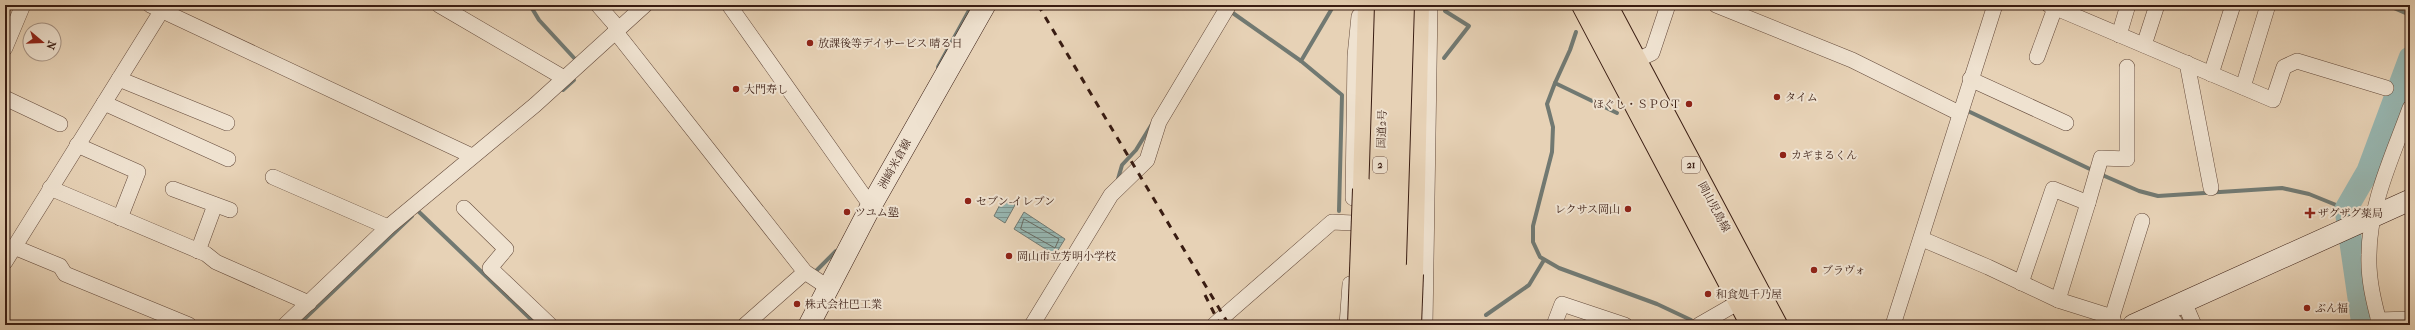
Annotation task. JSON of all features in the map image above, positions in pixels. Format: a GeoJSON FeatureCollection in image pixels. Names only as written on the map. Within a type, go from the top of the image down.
{"type":"FeatureCollection","features":[{"type":"Feature","properties":{"kind":"main road"},"geometry":{"type":"LineString","coordinates":[[1359,325],[1369,5]]}},
{"type":"Feature","properties":{"kind":"main road","name":"国道2号"},"geometry":{"type":"LineString","coordinates":[[1376,325],[1386,5]]}},
{"type":"Feature","properties":{"kind":"main road","name":"国道2号"},"geometry":{"type":"LineString","coordinates":[[1393,325],[1403,5]]}},
{"type":"Feature","properties":{"kind":"main road"},"geometry":{"type":"LineString","coordinates":[[1410,325],[1418,5]]}},
{"type":"Feature","properties":{"kind":"main road","name":"岡山児島線"},"geometry":{"type":"LineString","coordinates":[[1583,5],[1752,325]]}},
{"type":"Feature","properties":{"kind":"main road","name":"岡山児島線"},"geometry":{"type":"LineString","coordinates":[[1606,5],[1776,325]]}},
{"type":"Feature","properties":{"kind":"main road","name":"洲崎米倉線"},"geometry":{"type":"LineString","coordinates":[[809,325],[814,278],[871,206],[977,9]]}},
{"type":"Feature","properties":{"kind":"main road"},"geometry":{"type":"LineString","coordinates":[[2133,325],[2181,319],[2364,228],[2410,200]]}},
{"type":"Feature","properties":{"kind":"main road"},"geometry":{"type":"LineString","coordinates":[[2364,228],[2410,216]]}},
{"type":"Feature","properties":{"kind":"street"},"geometry":{"type":"LineString","coordinates":[[5,48],[8,30],[23,5]]}},
{"type":"Feature","properties":{"kind":"street"},"geometry":{"type":"LineString","coordinates":[[439,5],[564,78]]}},
{"type":"Feature","properties":{"kind":"street"},"geometry":{"type":"LineString","coordinates":[[598,5],[618,33],[814,278],[745,325]]}},
{"type":"Feature","properties":{"kind":"street"},"geometry":{"type":"LineString","coordinates":[[285,325],[388,227],[535,105],[564,78],[618,33],[645,5]]}},
{"type":"Feature","properties":{"kind":"street"},"geometry":{"type":"LineString","coordinates":[[729,5],[871,206]]}},
{"type":"Feature","properties":{"kind":"street"},"geometry":{"type":"LineString","coordinates":[[1032,325],[1111,195],[1147,160],[1159,122],[1229,5]]}},
{"type":"Feature","properties":{"kind":"street"},"geometry":{"type":"LineString","coordinates":[[1347,325],[1353,223],[1355,56],[1361,5]]}},
{"type":"Feature","properties":{"kind":"street"},"geometry":{"type":"LineString","coordinates":[[1425,325],[1430,5]]}},
{"type":"Feature","properties":{"kind":"street"},"geometry":{"type":"LineString","coordinates":[[1636,61],[1652,53],[1668,5]]}},
{"type":"Feature","properties":{"kind":"street"},"geometry":{"type":"LineString","coordinates":[[1716,5],[1852,60],[1959,113]]}},
{"type":"Feature","properties":{"kind":"street"},"geometry":{"type":"LineString","coordinates":[[1893,325],[1922,239],[1959,113],[1995,5]]}},
{"type":"Feature","properties":{"kind":"street"},"geometry":{"type":"LineString","coordinates":[[2119,35],[2128,5]]}},
{"type":"Feature","properties":{"kind":"street"},"geometry":{"type":"LineString","coordinates":[[2144,45],[2157,5]]}},
{"type":"Feature","properties":{"kind":"street"},"geometry":{"type":"LineString","coordinates":[[2211,74],[2233,5]]}},
{"type":"Feature","properties":{"kind":"street"},"geometry":{"type":"LineString","coordinates":[[2243,87],[2268,5]]}},
{"type":"Feature","properties":{"kind":"street"},"geometry":{"type":"LineString","coordinates":[[5,262],[104,103],[161,7],[472,156]]}},
{"type":"Feature","properties":{"kind":"street"},"geometry":{"type":"LineString","coordinates":[[2037,57],[2057,7],[2273,100],[2284,66],[2297,60],[2386,88]]}},
{"type":"Feature","properties":{"kind":"street"},"geometry":{"type":"LineString","coordinates":[[2187,64],[2211,188]]}},
{"type":"Feature","properties":{"kind":"street"},"geometry":{"type":"LineString","coordinates":[[2058,300],[2101,158],[2127,159],[2127,67]]}},
{"type":"Feature","properties":{"kind":"street"},"geometry":{"type":"LineString","coordinates":[[118,79],[227,123]]}},
{"type":"Feature","properties":{"kind":"street"},"geometry":{"type":"LineString","coordinates":[[1970,79],[2066,123]]}},
{"type":"Feature","properties":{"kind":"street"},"geometry":{"type":"LineString","coordinates":[[5,98],[60,124]]}},
{"type":"Feature","properties":{"kind":"street"},"geometry":{"type":"LineString","coordinates":[[104,103],[228,159]]}},
{"type":"Feature","properties":{"kind":"street"},"geometry":{"type":"LineString","coordinates":[[2410,108],[2376,204],[2364,228],[2370,278],[2379,322],[2410,319]]}},
{"type":"Feature","properties":{"kind":"street"},"geometry":{"type":"LineString","coordinates":[[77,145],[138,172],[120,218]]}},
{"type":"Feature","properties":{"kind":"street"},"geometry":{"type":"LineString","coordinates":[[273,177],[388,227]]}},
{"type":"Feature","properties":{"kind":"street"},"geometry":{"type":"LineString","coordinates":[[50,188],[198,251],[216,262],[309,303]]}},
{"type":"Feature","properties":{"kind":"street"},"geometry":{"type":"LineString","coordinates":[[173,189],[230,210]]}},
{"type":"Feature","properties":{"kind":"street"},"geometry":{"type":"LineString","coordinates":[[2021,283],[2053,190],[2088,203]]}},
{"type":"Feature","properties":{"kind":"street"},"geometry":{"type":"LineString","coordinates":[[198,251],[215,205]]}},
{"type":"Feature","properties":{"kind":"street"},"geometry":{"type":"LineString","coordinates":[[464,208],[506,249],[490,268],[550,325]]}},
{"type":"Feature","properties":{"kind":"street"},"geometry":{"type":"LineString","coordinates":[[1922,239],[1988,266],[2058,300],[2114,321],[2142,221]]}},
{"type":"Feature","properties":{"kind":"street"},"geometry":{"type":"LineString","coordinates":[[1214,325],[1332,222],[1353,223]]}},
{"type":"Feature","properties":{"kind":"street"},"geometry":{"type":"LineString","coordinates":[[14,247],[60,266],[65,274],[189,325]]}},
{"type":"Feature","properties":{"kind":"street"},"geometry":{"type":"LineString","coordinates":[[1350,281],[1425,283]]}},
{"type":"Feature","properties":{"kind":"street"},"geometry":{"type":"LineString","coordinates":[[1699,325],[1730,309],[1739,302]]}},
{"type":"Feature","properties":{"kind":"street"},"geometry":{"type":"LineString","coordinates":[[1554,325],[1562,304],[1623,325]]}},
{"type":"Feature","properties":{"kind":"water"},"geometry":{"type":"Polygon","coordinates":[[[1003,199],[1015,205],[1005,223],[994,216],[1003,199]]]}},
{"type":"Feature","properties":{"kind":"water"},"geometry":{"type":"Polygon","coordinates":[[[1024,212],[1065,239],[1055,255],[1014,229],[1024,212]]]}},
{"type":"Feature","properties":{"kind":"waterway"},"geometry":{"type":"LineString","coordinates":[[530,5],[539,20],[575,59]]}},
{"type":"Feature","properties":{"kind":"waterway"},"geometry":{"type":"LineString","coordinates":[[938,67],[972,5]]}},
{"type":"Feature","properties":{"kind":"waterway"},"geometry":{"type":"LineString","coordinates":[[1334,5],[1301,61],[1342,95],[1339,211]]}},
{"type":"Feature","properties":{"kind":"waterway"},"geometry":{"type":"LineString","coordinates":[[2387,5],[2410,15]]}},
{"type":"Feature","properties":{"kind":"waterway"},"geometry":{"type":"LineString","coordinates":[[1230,11],[1301,61]]}},
{"type":"Feature","properties":{"kind":"waterway"},"geometry":{"type":"LineString","coordinates":[[1444,58],[1469,26],[1445,11]]}},
{"type":"Feature","properties":{"kind":"waterway"},"geometry":{"type":"LineString","coordinates":[[1576,32],[1570,50],[1555,83],[1617,113]]}},
{"type":"Feature","properties":{"kind":"waterway"},"geometry":{"type":"LineString","coordinates":[[2363,325],[2346,209],[2368,171],[2410,58]]}},
{"type":"Feature","properties":{"kind":"waterway"},"geometry":{"type":"LineString","coordinates":[[563,90],[574,80]]}},
{"type":"Feature","properties":{"kind":"waterway"},"geometry":{"type":"LineString","coordinates":[[1555,83],[1547,104],[1553,127],[1552,152],[1533,226],[1533,242],[1540,257],[1559,268],[1657,304],[1691,320]]}},
{"type":"Feature","properties":{"kind":"waterway"},"geometry":{"type":"LineString","coordinates":[[1970,112],[2094,171]]}},
{"type":"Feature","properties":{"kind":"waterway"},"geometry":{"type":"LineString","coordinates":[[1118,179],[1122,165],[1136,150],[1152,124]]}},
{"type":"Feature","properties":{"kind":"waterway"},"geometry":{"type":"LineString","coordinates":[[2100,174],[2139,191],[2158,196],[2282,188],[2309,194],[2346,209]]}},
{"type":"Feature","properties":{"kind":"waterway"},"geometry":{"type":"LineString","coordinates":[[418,211],[537,325]]}},
{"type":"Feature","properties":{"kind":"waterway"},"geometry":{"type":"LineString","coordinates":[[298,325],[412,216]]}},
{"type":"Feature","properties":{"kind":"waterway"},"geometry":{"type":"LineString","coordinates":[[813,274],[836,251]]}},
{"type":"Feature","properties":{"kind":"waterway"},"geometry":{"type":"LineString","coordinates":[[1486,315],[1529,285],[1544,260]]}},
{"type":"Feature","properties":{"kind":"railway"},"geometry":{"type":"LineString","coordinates":[[1038,5],[1229,325]]}},
{"type":"Feature","properties":{"kind":"railway"},"geometry":{"type":"LineString","coordinates":[[1205,295],[1220,325]]}},
{"type":"Feature","properties":{"kind":"place","name":"放課後等デイサービス 晴る日"},"geometry":{"type":"Point","coordinates":[810,43]}},
{"type":"Feature","properties":{"kind":"place","name":"大門寿し"},"geometry":{"type":"Point","coordinates":[736,89]}},
{"type":"Feature","properties":{"kind":"place","name":"タイム"},"geometry":{"type":"Point","coordinates":[1777,97]}},
{"type":"Feature","properties":{"kind":"place","name":"ほぐし・ＳＰＯＴ"},"geometry":{"type":"Point","coordinates":[1689,104]}},
{"type":"Feature","properties":{"kind":"place","name":"カギまるくん"},"geometry":{"type":"Point","coordinates":[1783,155]}},
{"type":"Feature","properties":{"kind":"place","name":"セブン-イレブン"},"geometry":{"type":"Point","coordinates":[968,201]}},
{"type":"Feature","properties":{"kind":"place","name":"レクサス岡山"},"geometry":{"type":"Point","coordinates":[1628,209]}},
{"type":"Feature","properties":{"kind":"place","name":"ツユム塾"},"geometry":{"type":"Point","coordinates":[847,212]}},
{"type":"Feature","properties":{"kind":"place","name":"ザグザグ薬局"},"geometry":{"type":"Point","coordinates":[2310,213]}},
{"type":"Feature","properties":{"kind":"place","name":"岡山市立芳明小学校"},"geometry":{"type":"Point","coordinates":[1009,256]}},
{"type":"Feature","properties":{"kind":"place","name":"ブラヴォ"},"geometry":{"type":"Point","coordinates":[1814,270]}},
{"type":"Feature","properties":{"kind":"place","name":"和食処千乃屋"},"geometry":{"type":"Point","coordinates":[1708,294]}},
{"type":"Feature","properties":{"kind":"place","name":"株式会社巴工業"},"geometry":{"type":"Point","coordinates":[797,304]}},
{"type":"Feature","properties":{"kind":"place","name":"ぶん福"},"geometry":{"type":"Point","coordinates":[2307,308]}}]}
